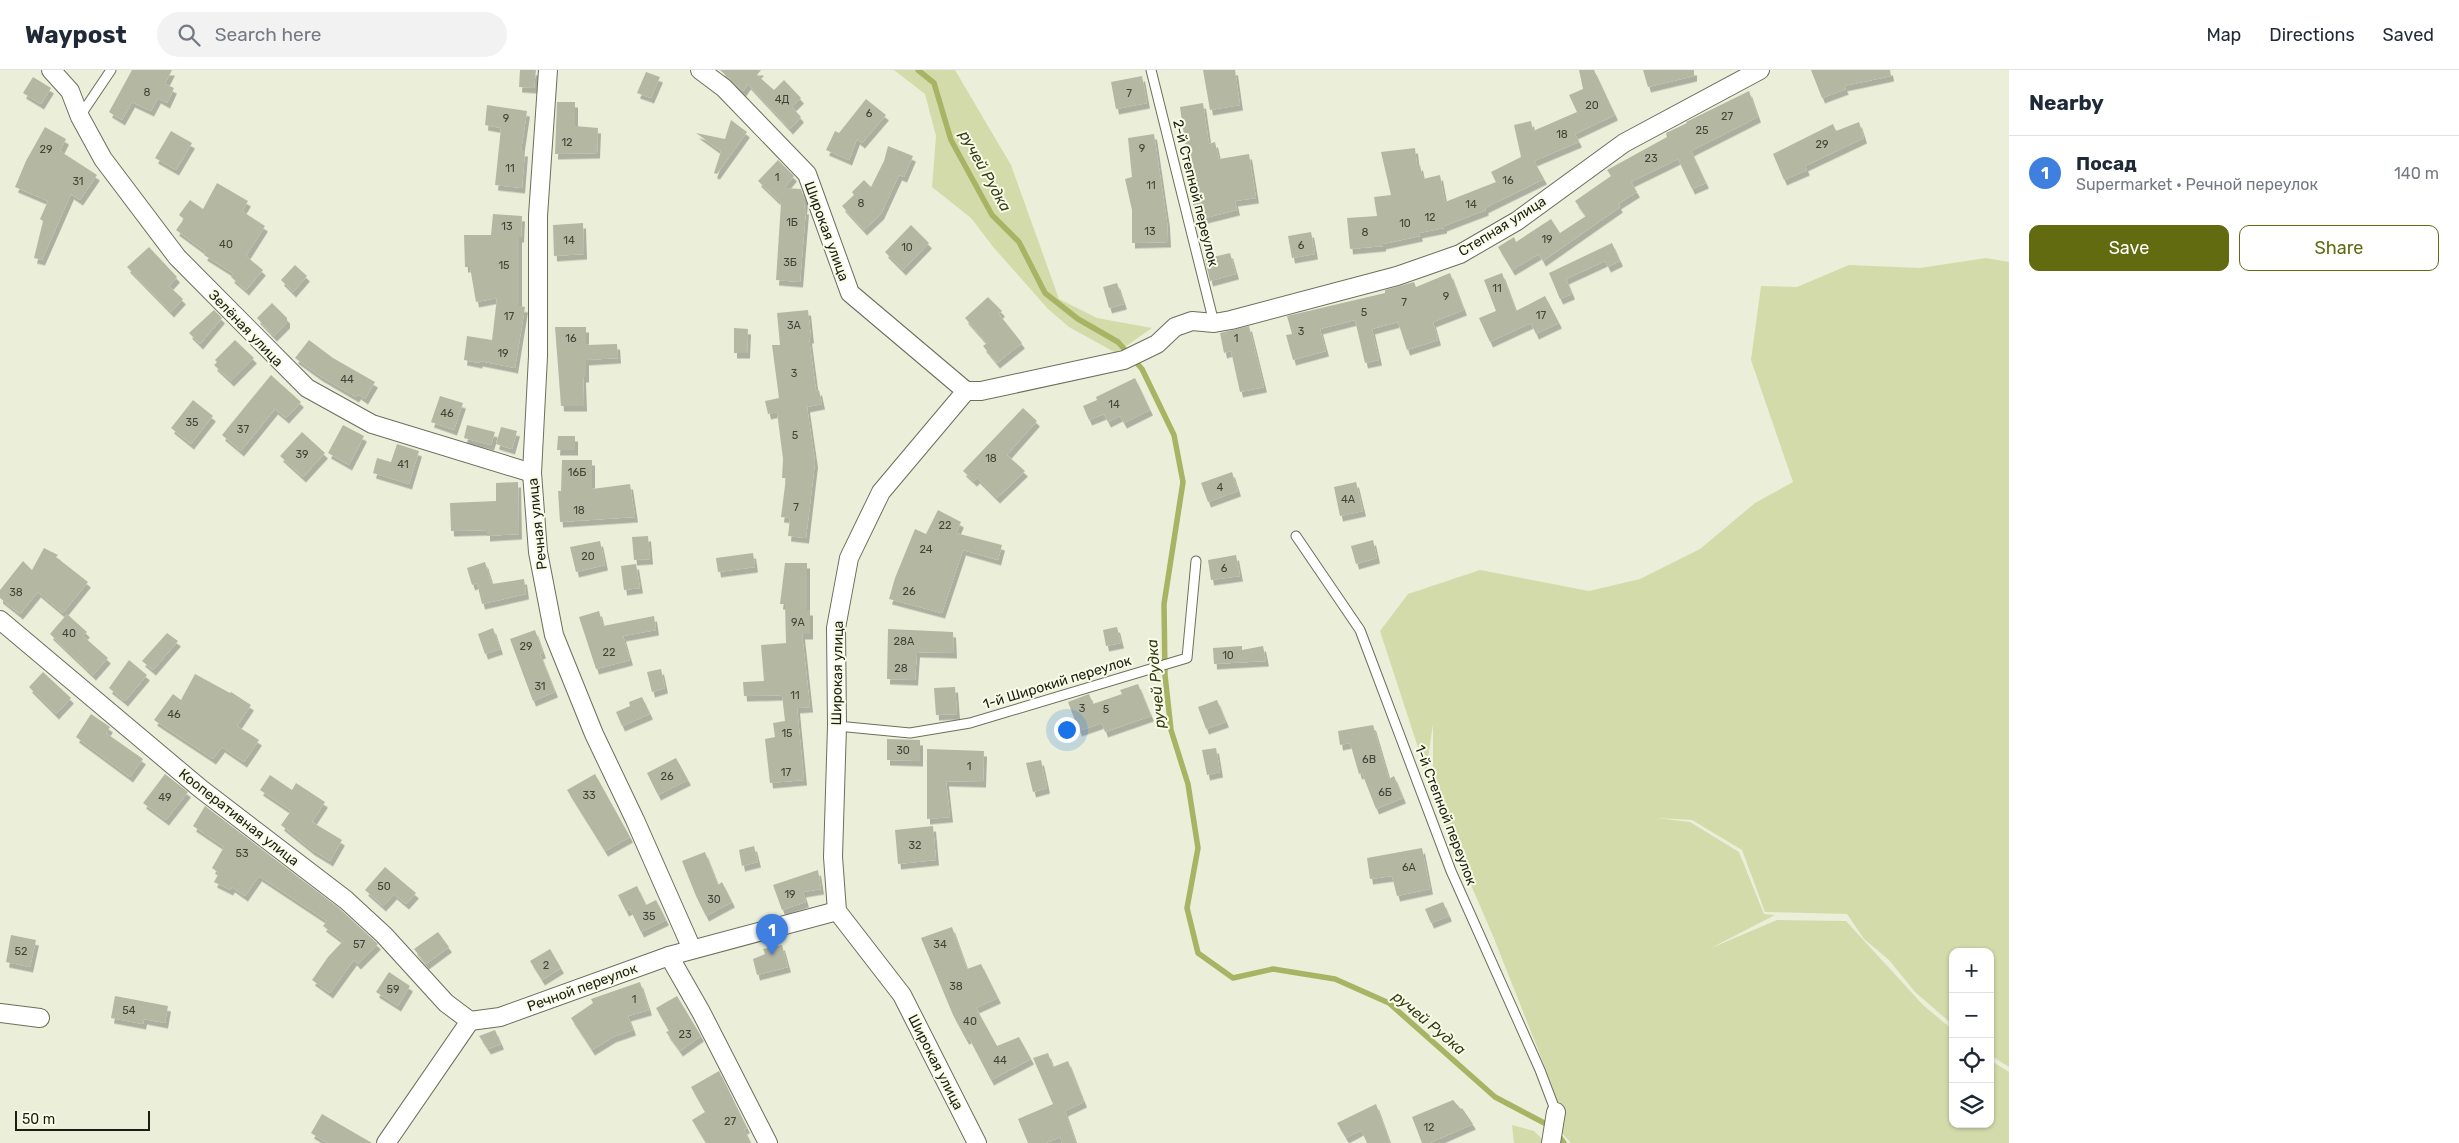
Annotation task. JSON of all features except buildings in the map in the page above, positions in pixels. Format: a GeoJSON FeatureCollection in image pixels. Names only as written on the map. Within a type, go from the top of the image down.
{"type":"FeatureCollection","features":[{"type":"Feature","properties":{"kind":"street","name":"Зелёная улица"},"geometry":{"type":"LineString","coordinates":[[51,70],[70,92],[80,116],[103,159],[176,257],[307,388],[372,424],[532,473]]}},
{"type":"Feature","properties":{"kind":"street","name":"Речная улица"},"geometry":{"type":"LineString","coordinates":[[548,70],[538,216],[538,356],[532,473],[538,552],[554,635],[594,734],[635,820],[692,949]]}},
{"type":"Feature","properties":{"kind":"street","name":"Широкая улица"},"geometry":{"type":"LineString","coordinates":[[700,70],[724,88],[807,174],[850,293],[966,391],[881,492],[849,558],[836,628],[837,726],[833,857],[837,911],[902,995],[977,1143]]}},
{"type":"Feature","properties":{"kind":"street","name":"Степная улица"},"geometry":{"type":"LineString","coordinates":[[966,391],[981,391],[1131,357],[1157,344],[1175,327],[1192,321],[1214,322],[1231,320],[1397,276],[1460,254],[1517,221],[1624,143],[1760,70]]}},
{"type":"Feature","properties":{"kind":"street","name":"Кооперативная улица"},"geometry":{"type":"LineString","coordinates":[[0,620],[201,789],[346,900],[384,935],[446,1003],[470,1020]]}},
{"type":"Feature","properties":{"kind":"street","name":"Речной переулок"},"geometry":{"type":"LineString","coordinates":[[470,1020],[500,1017],[669,956],[837,911]]}},
{"type":"Feature","properties":{"kind":"street"},"geometry":{"type":"LineString","coordinates":[[669,956],[701,1012],[768,1143]]}},
{"type":"Feature","properties":{"kind":"street"},"geometry":{"type":"LineString","coordinates":[[0,1014],[40,1018]]}},
{"type":"Feature","properties":{"kind":"street"},"geometry":{"type":"LineString","coordinates":[[386,1143],[470,1020]]}},
{"type":"Feature","properties":{"kind":"street"},"geometry":{"type":"LineString","coordinates":[[1551,1143],[1556,1112]]}},
{"type":"Feature","properties":{"kind":"lane"},"geometry":{"type":"LineString","coordinates":[[80,116],[111,70]]}},
{"type":"Feature","properties":{"kind":"lane","name":"2-й Степной переулок"},"geometry":{"type":"LineString","coordinates":[[1151,70],[1214,322]]}},
{"type":"Feature","properties":{"kind":"lane","name":"1-й Степной переулок"},"geometry":{"type":"LineString","coordinates":[[1296,536],[1360,630],[1451,870],[1540,1070],[1556,1112]]}},
{"type":"Feature","properties":{"kind":"lane","name":"1-й Широкий переулок"},"geometry":{"type":"LineString","coordinates":[[837,726],[910,733],[970,723],[1187,658],[1196,561]]}},
{"type":"Feature","properties":{"kind":"green space"},"geometry":{"type":"Polygon","coordinates":[[[894,70],[955,70],[1011,165],[1059,299],[1097,318],[1152,328],[1116,353],[1069,327],[1048,309],[994,248],[971,218],[932,187],[936,136],[925,94],[894,70]]]}},
{"type":"Feature","properties":{"kind":"green space"},"geometry":{"type":"Polygon","coordinates":[[[1986,258],[2009,262],[2009,1067],[1994,1058],[1994,948],[1949,948],[1949,1022],[1915,992],[1889,960],[1864,939],[1847,914],[1765,912],[1742,850],[1692,820],[1656,818],[1690,822],[1739,852],[1764,914],[1775,915],[1711,948],[1777,920],[1846,921],[1923,1005],[1949,1027],[1949,1128],[1994,1128],[1994,1063],[2009,1072],[2009,1143],[1571,1143],[1561,1132],[1563,1115],[1545,1067],[1493,936],[1433,797],[1433,724],[1426,772],[1380,631],[1408,594],[1480,570],[1589,591],[1640,579],[1700,549],[1755,503],[1793,482],[1751,360],[1761,286],[1797,287],[1849,265],[1920,268],[1986,258]]]}},
{"type":"Feature","properties":{"kind":"green space"},"geometry":{"type":"Polygon","coordinates":[[[1512,1125],[1534,1131],[1546,1143],[1514,1143],[1512,1125]]]}},
{"type":"Feature","properties":{"kind":"waterway","name":"ручей Рудка"},"geometry":{"type":"LineString","coordinates":[[918,70],[934,83],[951,140],[992,215],[1019,242],[1045,293],[1078,319],[1118,342],[1142,369],[1174,435],[1183,482],[1164,604],[1165,675],[1171,730],[1188,784],[1198,848],[1187,908],[1198,953],[1233,978],[1273,969],[1335,979],[1389,1003],[1495,1097],[1550,1126]]}},
{"type":"Feature","properties":{"kind":"waterway","name":"ручей Рудка"},"geometry":{"type":"LineString","coordinates":[[1557,1133],[1564,1143]]}},
{"type":"Feature","properties":{"kind":"place","name":"Посад"},"geometry":{"type":"Point","coordinates":[772,955]}}]}
